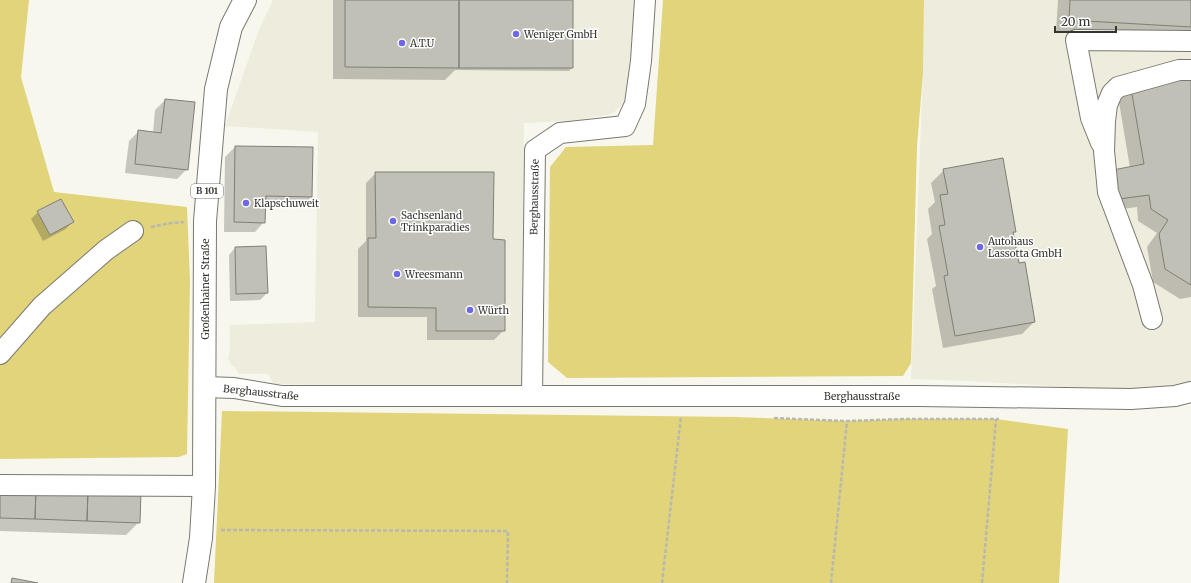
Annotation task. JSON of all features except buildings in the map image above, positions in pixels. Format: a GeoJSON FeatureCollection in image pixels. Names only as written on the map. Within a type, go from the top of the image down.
{"type":"FeatureCollection","features":[{"type":"Feature","properties":{"kind":"main road","name":"Großenhainer Straße"},"geometry":{"type":"LineString","coordinates":[[194,583],[201,538],[204,486],[205,221],[216,90],[231,27],[245,0]]}},
{"type":"Feature","properties":{"kind":"street","name":"Berghausstraße"},"geometry":{"type":"LineString","coordinates":[[532,396],[535,150],[560,133],[625,126],[635,104],[641,61],[644,0]]}},
{"type":"Feature","properties":{"kind":"street"},"geometry":{"type":"LineString","coordinates":[[1104,151],[1091,118],[1076,40],[1191,41]]}},
{"type":"Feature","properties":{"kind":"street"},"geometry":{"type":"LineString","coordinates":[[1152,319],[1143,285],[1108,192],[1104,151],[1107,105],[1112,93],[1118,87],[1179,70],[1191,70]]}},
{"type":"Feature","properties":{"kind":"street"},"geometry":{"type":"LineString","coordinates":[[0,354],[42,306],[106,250],[133,231]]}},
{"type":"Feature","properties":{"kind":"street","name":"Berghausstraße"},"geometry":{"type":"LineString","coordinates":[[205,388],[234,388],[282,396],[919,396],[1130,399],[1175,396],[1191,392]]}},
{"type":"Feature","properties":{"kind":"street"},"geometry":{"type":"LineString","coordinates":[[0,485],[204,486]]}},
{"type":"Feature","properties":{"kind":"path"},"geometry":{"type":"LineString","coordinates":[[133,231],[171,223],[205,221]]}},
{"type":"Feature","properties":{"kind":"path"},"geometry":{"type":"LineString","coordinates":[[662,583],[681,416]]}},
{"type":"Feature","properties":{"kind":"path"},"geometry":{"type":"LineString","coordinates":[[982,583],[996,419]]}},
{"type":"Feature","properties":{"kind":"path"},"geometry":{"type":"LineString","coordinates":[[831,583],[847,421]]}},
{"type":"Feature","properties":{"kind":"path"},"geometry":{"type":"LineString","coordinates":[[217,530],[508,531],[507,583]]}},
{"type":"Feature","properties":{"kind":"shaded area"},"geometry":{"type":"Polygon","coordinates":[[[0,0],[29,0],[21,77],[54,192],[187,207],[190,281],[187,454],[179,457],[0,459],[0,0]]]}},
{"type":"Feature","properties":{"kind":"shaded area"},"geometry":{"type":"Polygon","coordinates":[[[273,0],[635,0],[634,52],[628,99],[612,114],[569,121],[524,123],[521,389],[274,384],[268,374],[239,374],[235,367],[231,365],[228,358],[230,349],[230,325],[315,322],[318,132],[225,126],[258,32],[273,0]]]}},
{"type":"Feature","properties":{"kind":"shaded area"},"geometry":{"type":"Polygon","coordinates":[[[663,0],[924,0],[923,73],[917,146],[911,363],[903,376],[567,378],[548,362],[550,167],[566,147],[653,145],[663,0]]]}},
{"type":"Feature","properties":{"kind":"shaded area"},"geometry":{"type":"Polygon","coordinates":[[[924,0],[1191,0],[1191,382],[1170,388],[1084,388],[911,379],[923,73],[924,0]]]}},
{"type":"Feature","properties":{"kind":"shaded area"},"geometry":{"type":"Polygon","coordinates":[[[222,411],[735,417],[847,421],[905,419],[996,419],[1068,429],[1059,583],[214,583],[222,411]]]}},
{"type":"Feature","properties":{"kind":"place","name":"Weniger GmbH"},"geometry":{"type":"Point","coordinates":[516,34]}},
{"type":"Feature","properties":{"kind":"place","name":"A.T.U"},"geometry":{"type":"Point","coordinates":[402,43]}},
{"type":"Feature","properties":{"kind":"place","name":"Klapschuweit"},"geometry":{"type":"Point","coordinates":[246,203]}},
{"type":"Feature","properties":{"kind":"place","name":"Sachsenland Trinkparadies"},"geometry":{"type":"Point","coordinates":[393,221]}},
{"type":"Feature","properties":{"kind":"place","name":"Autohaus Lassotta GmbH"},"geometry":{"type":"Point","coordinates":[980,247]}},
{"type":"Feature","properties":{"kind":"place","name":"Wreesmann"},"geometry":{"type":"Point","coordinates":[397,274]}},
{"type":"Feature","properties":{"kind":"place","name":"Würth"},"geometry":{"type":"Point","coordinates":[470,310]}}]}
